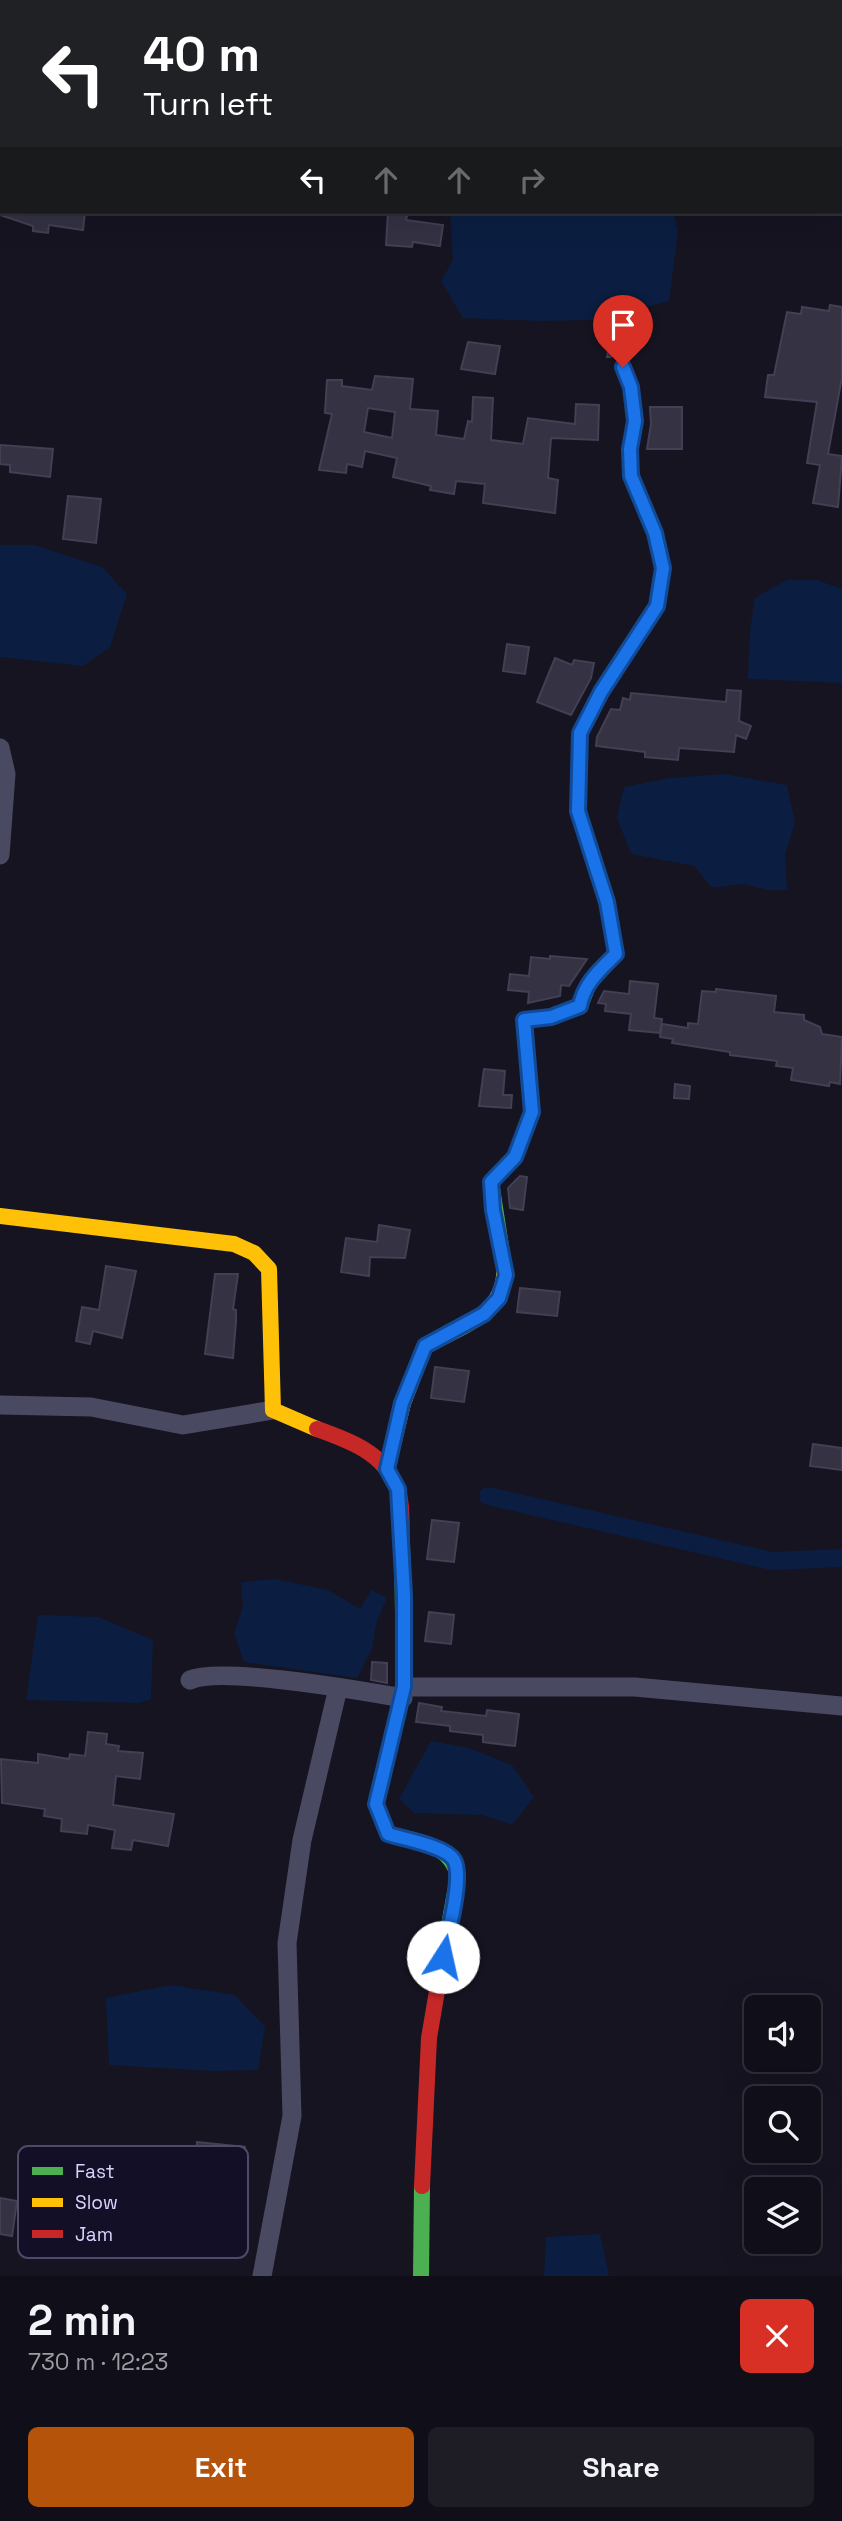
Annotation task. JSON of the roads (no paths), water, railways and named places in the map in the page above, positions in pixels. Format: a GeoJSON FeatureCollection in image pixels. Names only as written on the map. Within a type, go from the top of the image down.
{"type":"FeatureCollection","features":[{"type":"Feature","properties":{"kind":"street"},"geometry":{"type":"LineString","coordinates":[[387,1469],[402,1403],[425,1346],[484,1314],[499,1298],[506,1275],[493,1210],[491,1182],[515,1157],[532,1112],[524,1020],[551,1017],[580,1006],[582,994],[595,975],[616,954],[607,902],[578,811],[580,733],[601,692],[657,606],[663,568],[655,533],[631,476],[630,449],[635,421],[631,387],[623,367]]}},
{"type":"Feature","properties":{"kind":"street"},"geometry":{"type":"LineString","coordinates":[[0,748],[6,774],[0,855]]}},
{"type":"Feature","properties":{"kind":"street"},"geometry":{"type":"LineString","coordinates":[[0,1216],[234,1244],[254,1253],[269,1269],[273,1410]]}},
{"type":"Feature","properties":{"kind":"street"},"geometry":{"type":"LineString","coordinates":[[0,1405],[91,1407],[183,1425],[273,1410],[289,1419],[359,1444],[387,1469],[398,1489],[404,1572],[404,1692],[376,1804],[388,1834],[443,1850],[454,1860],[458,1876],[429,2038],[419,2237],[421,2276]]}},
{"type":"Feature","properties":{"kind":"street"},"geometry":{"type":"LineString","coordinates":[[190,1680],[198,1676],[250,1678],[404,1692],[635,1687],[842,1706]]}},
{"type":"Feature","properties":{"kind":"street"},"geometry":{"type":"LineString","coordinates":[[262,2276],[292,2116],[287,1943],[302,1840],[338,1688]]}},
{"type":"Feature","properties":{"kind":"water"},"geometry":{"type":"Polygon","coordinates":[[[450,214],[674,214],[678,232],[669,301],[596,320],[463,318],[441,281],[453,260],[450,214]]]}},
{"type":"Feature","properties":{"kind":"water"},"geometry":{"type":"Polygon","coordinates":[[[0,545],[34,545],[102,567],[127,594],[110,647],[83,666],[0,657],[0,545]]]}},
{"type":"Feature","properties":{"kind":"water"},"geometry":{"type":"Polygon","coordinates":[[[787,580],[817,580],[842,589],[842,683],[748,679],[750,630],[755,598],[787,580]]]}},
{"type":"Feature","properties":{"kind":"water"},"geometry":{"type":"Polygon","coordinates":[[[724,774],[787,785],[795,822],[785,855],[787,890],[768,890],[744,884],[712,888],[694,866],[631,854],[617,818],[624,787],[670,778],[724,774]]]}},
{"type":"Feature","properties":{"kind":"water"},"geometry":{"type":"Polygon","coordinates":[[[275,1579],[328,1590],[360,1609],[371,1590],[387,1598],[377,1620],[372,1648],[357,1678],[244,1662],[234,1633],[243,1607],[241,1582],[275,1579]]]}},
{"type":"Feature","properties":{"kind":"water"},"geometry":{"type":"Polygon","coordinates":[[[38,1615],[98,1617],[153,1640],[151,1699],[138,1703],[26,1700],[38,1615]]]}},
{"type":"Feature","properties":{"kind":"water"},"geometry":{"type":"Polygon","coordinates":[[[431,1741],[469,1748],[512,1765],[534,1797],[512,1825],[483,1815],[414,1813],[399,1799],[431,1741]]]}},
{"type":"Feature","properties":{"kind":"water"},"geometry":{"type":"Polygon","coordinates":[[[171,1985],[235,1995],[265,2027],[258,2070],[214,2071],[109,2065],[106,1998],[171,1985]]]}},
{"type":"Feature","properties":{"kind":"water"},"geometry":{"type":"Polygon","coordinates":[[[600,2234],[609,2276],[544,2276],[546,2237],[600,2234]]]}},
{"type":"Feature","properties":{"kind":"waterway"},"geometry":{"type":"LineString","coordinates":[[488,1496],[772,1561],[842,1558]]}}]}
